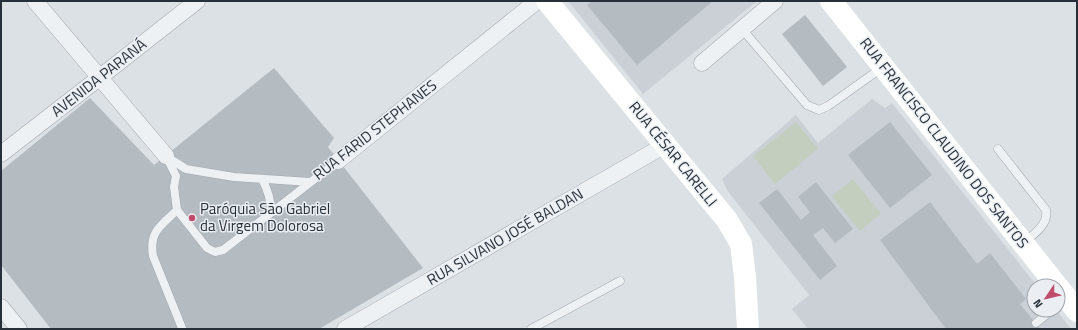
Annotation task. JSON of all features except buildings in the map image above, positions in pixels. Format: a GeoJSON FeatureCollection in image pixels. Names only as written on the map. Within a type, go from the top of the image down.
{"type":"FeatureCollection","features":[{"type":"Feature","properties":{"kind":"main road","name":"RUA CÉSAR CARELLI"},"geometry":{"type":"LineString","coordinates":[[547,1],[726,220],[741,244],[745,277],[748,329]]}},
{"type":"Feature","properties":{"kind":"main road","name":"RUA FRANCISCO CLAUDINO DOS SANTOS"},"geometry":{"type":"LineString","coordinates":[[831,1],[1023,243],[1047,278]]}},
{"type":"Feature","properties":{"kind":"street"},"geometry":{"type":"LineString","coordinates":[[35,1],[166,156]]}},
{"type":"Feature","properties":{"kind":"street","name":"AVENIDA PARANÁ"},"geometry":{"type":"LineString","coordinates":[[1,154],[197,1]]}},
{"type":"Feature","properties":{"kind":"street","name":"RUA FARID STEPHANES"},"geometry":{"type":"LineString","coordinates":[[338,161],[537,1]]}},
{"type":"Feature","properties":{"kind":"street"},"geometry":{"type":"LineString","coordinates":[[702,63],[775,1]]}},
{"type":"Feature","properties":{"kind":"street","name":"RUA SILVANO JOSÉ BALDAN"},"geometry":{"type":"LineString","coordinates":[[345,329],[665,145]]}},
{"type":"Feature","properties":{"kind":"street"},"geometry":{"type":"LineString","coordinates":[[1,307],[19,329]]}},
{"type":"Feature","properties":{"kind":"lane"},"geometry":{"type":"LineString","coordinates":[[742,29],[807,105],[819,110],[828,106],[883,66]]}},
{"type":"Feature","properties":{"kind":"lane"},"geometry":{"type":"LineString","coordinates":[[998,149],[1046,210],[1047,216],[1045,223],[1023,243]]}},
{"type":"Feature","properties":{"kind":"lane","name":"RUA FARID STEPHANES"},"geometry":{"type":"LineString","coordinates":[[166,156],[186,169],[234,176],[310,182],[338,161]]}},
{"type":"Feature","properties":{"kind":"lane"},"geometry":{"type":"LineString","coordinates":[[166,156],[176,176],[174,187],[177,210],[207,248],[215,252],[223,250],[310,182]]}},
{"type":"Feature","properties":{"kind":"lane"},"geometry":{"type":"LineString","coordinates":[[176,176],[186,169]]}},
{"type":"Feature","properties":{"kind":"lane"},"geometry":{"type":"LineString","coordinates":[[262,178],[271,201],[271,212]]}},
{"type":"Feature","properties":{"kind":"lane"},"geometry":{"type":"LineString","coordinates":[[177,210],[154,233],[151,244],[153,256],[182,328]]}},
{"type":"Feature","properties":{"kind":"lane"},"geometry":{"type":"LineString","coordinates":[[531,329],[620,281]]}},
{"type":"Feature","properties":{"kind":"lane"},"geometry":{"type":"LineString","coordinates":[[1036,323],[1041,318]]}},
{"type":"Feature","properties":{"kind":"shaded area"},"geometry":{"type":"Polygon","coordinates":[[[568,1],[757,1],[643,94],[568,1]]]}},
{"type":"Feature","properties":{"kind":"shaded area"},"geometry":{"type":"Polygon","coordinates":[[[872,99],[885,108],[892,103],[1031,278],[1026,278],[1026,318],[1062,318],[1071,329],[808,329],[792,309],[809,295],[727,190],[722,179],[796,115],[818,143],[872,99]]]}},
{"type":"Feature","properties":{"kind":"green space"},"geometry":{"type":"Polygon","coordinates":[[[796,122],[818,149],[775,184],[753,156],[796,122]]]}},
{"type":"Feature","properties":{"kind":"green space"},"geometry":{"type":"Polygon","coordinates":[[[853,179],[881,214],[860,231],[832,196],[853,179]]]}},
{"type":"Feature","properties":{"kind":"place","name":"Paróquia São Gabriel da Virgem Dolorosa"},"geometry":{"type":"Point","coordinates":[192,218]}}]}
